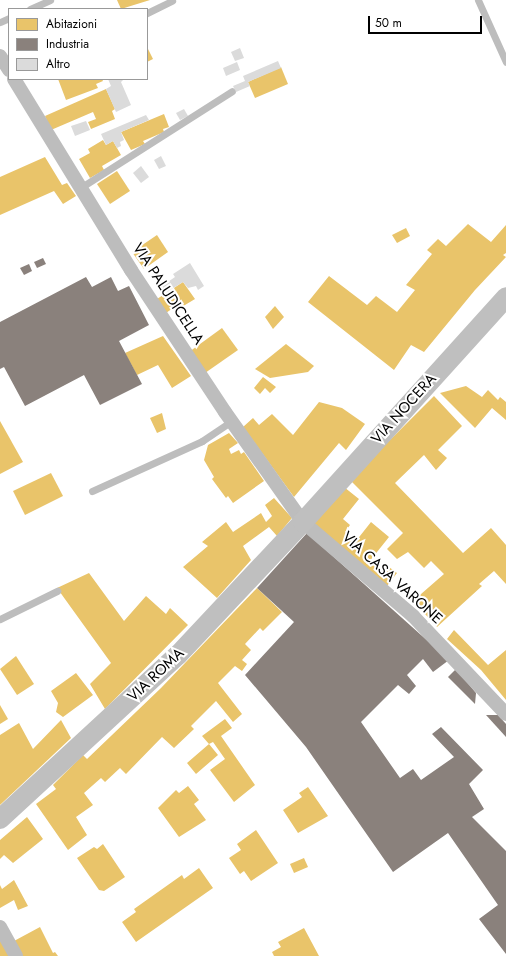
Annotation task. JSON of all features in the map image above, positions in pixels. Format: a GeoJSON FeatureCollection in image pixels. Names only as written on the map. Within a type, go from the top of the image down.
{"type":"FeatureCollection","features":[{"type":"Feature","properties":{"kind":"main road","name":"VIA NOCERA"},"geometry":{"type":"LineString","coordinates":[[303,522],[506,296]]}},
{"type":"Feature","properties":{"kind":"main road","name":"VIA ROMA"},"geometry":{"type":"LineString","coordinates":[[0,818],[178,655],[303,522]]}},
{"type":"Feature","properties":{"kind":"street"},"geometry":{"type":"LineString","coordinates":[[0,56],[8,68]]}},
{"type":"Feature","properties":{"kind":"street","name":"VIA PALUDICELLA"},"geometry":{"type":"LineString","coordinates":[[15,80],[131,270],[232,421],[303,522]]}},
{"type":"Feature","properties":{"kind":"street","name":"VIA CASA VARONE"},"geometry":{"type":"LineString","coordinates":[[303,522],[413,616],[506,714]]}},
{"type":"Feature","properties":{"kind":"street"},"geometry":{"type":"LineString","coordinates":[[0,927],[16,956]]}},
{"type":"Feature","properties":{"kind":"lane"},"geometry":{"type":"LineString","coordinates":[[32,8],[50,0]]}},
{"type":"Feature","properties":{"kind":"lane"},"geometry":{"type":"LineString","coordinates":[[478,0],[506,62]]}},
{"type":"Feature","properties":{"kind":"lane"},"geometry":{"type":"LineString","coordinates":[[148,13],[172,1]]}},
{"type":"Feature","properties":{"kind":"lane"},"geometry":{"type":"LineString","coordinates":[[80,188],[232,91]]}},
{"type":"Feature","properties":{"kind":"lane"},"geometry":{"type":"LineString","coordinates":[[92,490],[202,441],[232,421]]}},
{"type":"Feature","properties":{"kind":"lane"},"geometry":{"type":"LineString","coordinates":[[0,619],[57,591]]}},
{"type":"Feature","properties":{"kind":"building: Abitazioni"},"geometry":{"type":"Polygon","coordinates":[[[117,0],[150,0],[124,8],[121,8],[117,0]]]}},
{"type":"Feature","properties":{"kind":"building: Abitazioni"},"geometry":{"type":"Polygon","coordinates":[[[148,49],[153,59],[148,62],[148,49]]]}},
{"type":"Feature","properties":{"kind":"building: Abitazioni"},"geometry":{"type":"Polygon","coordinates":[[[281,67],[288,84],[255,98],[248,82],[281,67]]]}},
{"type":"Feature","properties":{"kind":"building: Abitazioni"},"geometry":{"type":"Polygon","coordinates":[[[58,80],[102,80],[96,84],[98,88],[66,100],[58,80]]]}},
{"type":"Feature","properties":{"kind":"building: Abitazioni"},"geometry":{"type":"Polygon","coordinates":[[[106,89],[115,109],[112,111],[115,119],[91,129],[88,122],[96,119],[93,112],[51,130],[45,116],[106,89]]]}},
{"type":"Feature","properties":{"kind":"building: Abitazioni"},"geometry":{"type":"Polygon","coordinates":[[[164,114],[169,127],[163,129],[164,132],[143,141],[145,144],[131,150],[121,132],[164,114]]]}},
{"type":"Feature","properties":{"kind":"building: Abitazioni"},"geometry":{"type":"Polygon","coordinates":[[[103,140],[106,145],[113,141],[121,155],[102,166],[104,170],[90,178],[79,159],[90,153],[88,149],[103,140]]]}},
{"type":"Feature","properties":{"kind":"building: Abitazioni"},"geometry":{"type":"Polygon","coordinates":[[[45,157],[62,185],[67,183],[76,196],[63,204],[54,191],[0,215],[0,177],[45,157]]]}},
{"type":"Feature","properties":{"kind":"building: Abitazioni"},"geometry":{"type":"Polygon","coordinates":[[[117,171],[130,191],[110,204],[97,184],[117,171]]]}},
{"type":"Feature","properties":{"kind":"building: Abitazioni"},"geometry":{"type":"Polygon","coordinates":[[[468,224],[491,242],[506,225],[506,253],[503,255],[506,257],[475,290],[424,352],[411,345],[394,370],[308,302],[329,276],[367,305],[376,296],[397,312],[415,290],[406,285],[432,254],[427,250],[438,239],[446,246],[468,224]]]}},
{"type":"Feature","properties":{"kind":"building: Abitazioni"},"geometry":{"type":"Polygon","coordinates":[[[406,228],[410,236],[397,243],[392,235],[406,228]]]}},
{"type":"Feature","properties":{"kind":"building: Abitazioni"},"geometry":{"type":"Polygon","coordinates":[[[157,235],[168,252],[144,269],[132,252],[157,235]]]}},
{"type":"Feature","properties":{"kind":"building: Abitazioni"},"geometry":{"type":"Polygon","coordinates":[[[183,282],[195,299],[175,311],[173,308],[166,313],[157,299],[183,282]]]}},
{"type":"Feature","properties":{"kind":"building: Abitazioni"},"geometry":{"type":"Polygon","coordinates":[[[275,306],[284,317],[273,329],[265,317],[275,306]]]}},
{"type":"Feature","properties":{"kind":"building: Abitazioni"},"geometry":{"type":"Polygon","coordinates":[[[222,328],[238,350],[205,373],[189,352],[222,328]]]}},
{"type":"Feature","properties":{"kind":"building: Abitazioni"},"geometry":{"type":"Polygon","coordinates":[[[163,336],[191,376],[172,388],[158,365],[137,375],[125,353],[163,336]]]}},
{"type":"Feature","properties":{"kind":"building: Abitazioni"},"geometry":{"type":"Polygon","coordinates":[[[286,344],[314,366],[308,372],[270,378],[255,369],[286,344]]]}},
{"type":"Feature","properties":{"kind":"building: Abitazioni"},"geometry":{"type":"Polygon","coordinates":[[[263,377],[276,387],[270,393],[265,388],[260,394],[254,388],[263,377]]]}},
{"type":"Feature","properties":{"kind":"building: Abitazioni"},"geometry":{"type":"Polygon","coordinates":[[[466,386],[482,397],[488,390],[498,400],[500,397],[506,402],[506,420],[492,408],[475,428],[440,393],[466,386]]]}},
{"type":"Feature","properties":{"kind":"building: Abitazioni"},"geometry":{"type":"Polygon","coordinates":[[[434,396],[462,426],[438,450],[447,458],[436,470],[424,455],[395,483],[463,553],[491,528],[506,545],[506,584],[494,571],[479,584],[482,586],[437,627],[413,601],[444,574],[431,561],[424,568],[408,552],[397,559],[387,549],[403,533],[350,480],[434,396]]]}},
{"type":"Feature","properties":{"kind":"building: Abitazioni"},"geometry":{"type":"Polygon","coordinates":[[[319,402],[342,408],[365,424],[346,450],[339,443],[294,497],[243,427],[253,418],[259,425],[272,414],[293,435],[319,402]]]}},
{"type":"Feature","properties":{"kind":"building: Abitazioni"},"geometry":{"type":"Polygon","coordinates":[[[162,413],[166,429],[157,433],[150,418],[162,413]]]}},
{"type":"Feature","properties":{"kind":"building: Abitazioni"},"geometry":{"type":"Polygon","coordinates":[[[0,421],[23,462],[0,474],[0,421]]]}},
{"type":"Feature","properties":{"kind":"building: Abitazioni"},"geometry":{"type":"Polygon","coordinates":[[[229,433],[238,443],[229,449],[231,454],[239,450],[241,454],[244,452],[264,481],[233,503],[228,496],[226,498],[212,479],[214,477],[204,460],[208,445],[229,433]]]}},
{"type":"Feature","properties":{"kind":"building: Abitazioni"},"geometry":{"type":"Polygon","coordinates":[[[51,473],[63,496],[25,515],[13,491],[51,473]]]}},
{"type":"Feature","properties":{"kind":"building: Abitazioni"},"geometry":{"type":"Polygon","coordinates":[[[344,487],[359,499],[343,519],[350,525],[345,532],[356,541],[371,522],[389,537],[373,557],[379,562],[376,565],[381,568],[385,564],[397,573],[387,586],[312,525],[344,487]]]}},
{"type":"Feature","properties":{"kind":"building: Abitazioni"},"geometry":{"type":"Polygon","coordinates":[[[274,498],[292,518],[277,536],[269,527],[243,546],[251,560],[217,598],[183,567],[208,546],[202,542],[226,522],[233,532],[261,513],[266,522],[272,516],[265,505],[274,498]]]}},
{"type":"Feature","properties":{"kind":"building: Abitazioni"},"geometry":{"type":"Polygon","coordinates":[[[89,573],[124,621],[146,596],[166,614],[170,608],[188,625],[105,709],[90,684],[111,663],[57,588],[89,573]]]}},
{"type":"Feature","properties":{"kind":"building: Abitazioni"},"geometry":{"type":"Polygon","coordinates":[[[257,588],[282,612],[263,631],[260,628],[245,644],[251,650],[242,660],[247,664],[242,671],[235,666],[218,683],[242,714],[233,722],[216,701],[191,726],[194,729],[174,748],[162,737],[126,774],[120,768],[105,782],[101,778],[84,793],[93,805],[76,817],[87,835],[68,850],[36,804],[56,789],[53,785],[83,755],[87,759],[161,688],[257,588]]]}},
{"type":"Feature","properties":{"kind":"building: Abitazioni"},"geometry":{"type":"Polygon","coordinates":[[[454,630],[488,665],[506,650],[506,700],[481,670],[447,639],[454,630]]]}},
{"type":"Feature","properties":{"kind":"building: Abitazioni"},"geometry":{"type":"Polygon","coordinates":[[[16,656],[34,684],[17,695],[0,669],[16,656]]]}},
{"type":"Feature","properties":{"kind":"building: Abitazioni"},"geometry":{"type":"Polygon","coordinates":[[[76,673],[93,695],[63,717],[56,712],[58,703],[51,691],[76,673]]]}},
{"type":"Feature","properties":{"kind":"building: Abitazioni"},"geometry":{"type":"Polygon","coordinates":[[[0,705],[8,719],[0,724],[0,705]]]}},
{"type":"Feature","properties":{"kind":"building: Abitazioni"},"geometry":{"type":"Polygon","coordinates":[[[225,719],[232,728],[221,736],[255,785],[234,802],[210,770],[225,759],[213,742],[209,744],[202,736],[225,719]]]}},
{"type":"Feature","properties":{"kind":"building: Abitazioni"},"geometry":{"type":"Polygon","coordinates":[[[61,720],[71,738],[0,805],[0,735],[19,723],[33,749],[61,720]]]}},
{"type":"Feature","properties":{"kind":"building: Abitazioni"},"geometry":{"type":"Polygon","coordinates":[[[209,744],[218,755],[196,774],[187,763],[209,744]]]}},
{"type":"Feature","properties":{"kind":"building: Abitazioni"},"geometry":{"type":"Polygon","coordinates":[[[188,786],[199,800],[194,804],[206,820],[179,837],[158,808],[176,790],[179,793],[188,786]]]}},
{"type":"Feature","properties":{"kind":"building: Abitazioni"},"geometry":{"type":"Polygon","coordinates":[[[308,787],[328,816],[298,833],[283,810],[302,797],[299,793],[308,787]]]}},
{"type":"Feature","properties":{"kind":"building: Abitazioni"},"geometry":{"type":"Polygon","coordinates":[[[27,817],[43,839],[13,863],[4,855],[0,859],[0,840],[27,817]]]}},
{"type":"Feature","properties":{"kind":"building: Abitazioni"},"geometry":{"type":"Polygon","coordinates":[[[256,830],[278,863],[251,881],[244,871],[240,874],[229,858],[241,850],[237,844],[256,830]]]}},
{"type":"Feature","properties":{"kind":"building: Abitazioni"},"geometry":{"type":"Polygon","coordinates":[[[103,844],[125,877],[104,891],[99,890],[77,858],[94,847],[97,849],[103,844]]]}},
{"type":"Feature","properties":{"kind":"building: Abitazioni"},"geometry":{"type":"Polygon","coordinates":[[[304,858],[308,867],[294,873],[290,864],[304,858]]]}},
{"type":"Feature","properties":{"kind":"building: Abitazioni"},"geometry":{"type":"Polygon","coordinates":[[[199,868],[213,888],[136,942],[122,922],[136,912],[134,909],[182,875],[184,879],[199,868]]]}},
{"type":"Feature","properties":{"kind":"building: Abitazioni"},"geometry":{"type":"Polygon","coordinates":[[[14,880],[28,906],[18,910],[14,900],[0,908],[0,885],[2,889],[14,880]]]}},
{"type":"Feature","properties":{"kind":"building: Abitazioni"},"geometry":{"type":"Polygon","coordinates":[[[40,927],[53,953],[55,952],[58,956],[22,956],[14,941],[40,927]]]}},
{"type":"Feature","properties":{"kind":"building: Abitazioni"},"geometry":{"type":"Polygon","coordinates":[[[304,928],[319,956],[274,956],[272,952],[281,947],[278,942],[304,928]]]}},
{"type":"Feature","properties":{"kind":"building: Abitazioni"},"geometry":{"type":"Polygon","coordinates":[[[0,940],[10,956],[0,956],[0,940]]]}},
{"type":"Feature","properties":{"kind":"building: Industria"},"geometry":{"type":"Polygon","coordinates":[[[43,258],[46,264],[37,268],[34,262],[43,258]]]}},
{"type":"Feature","properties":{"kind":"building: Industria"},"geometry":{"type":"Polygon","coordinates":[[[29,264],[32,271],[24,275],[20,268],[29,264]]]}},
{"type":"Feature","properties":{"kind":"building: Industria"},"geometry":{"type":"Polygon","coordinates":[[[86,277],[92,287],[111,277],[118,291],[129,286],[149,325],[119,341],[142,384],[100,405],[84,375],[25,406],[4,367],[0,369],[0,322],[86,277]]]}},
{"type":"Feature","properties":{"kind":"building: Industria"},"geometry":{"type":"Polygon","coordinates":[[[307,533],[449,660],[433,672],[423,659],[407,675],[416,686],[409,694],[398,685],[361,722],[400,778],[413,769],[421,780],[454,757],[432,734],[441,727],[483,770],[469,784],[484,809],[472,817],[506,851],[506,954],[479,919],[498,905],[448,833],[393,872],[306,747],[245,675],[294,622],[257,588],[307,533]]]}},
{"type":"Feature","properties":{"kind":"building: Industria"},"geometry":{"type":"Polygon","coordinates":[[[456,669],[476,693],[475,704],[448,677],[456,669]]]}},
{"type":"Feature","properties":{"kind":"building: Industria"},"geometry":{"type":"Polygon","coordinates":[[[486,715],[498,715],[506,724],[506,737],[486,715]]]}},
{"type":"Feature","properties":{"kind":"building: Altro"},"geometry":{"type":"Polygon","coordinates":[[[240,48],[244,58],[235,61],[231,52],[240,48]]]}},
{"type":"Feature","properties":{"kind":"building: Altro"},"geometry":{"type":"Polygon","coordinates":[[[278,61],[281,68],[248,82],[250,86],[236,92],[233,86],[245,81],[243,76],[278,61]]]}},
{"type":"Feature","properties":{"kind":"building: Altro"},"geometry":{"type":"Polygon","coordinates":[[[237,62],[240,70],[226,76],[223,68],[237,62]]]}},
{"type":"Feature","properties":{"kind":"building: Altro"},"geometry":{"type":"Polygon","coordinates":[[[108,80],[123,80],[121,82],[131,105],[116,112],[106,89],[111,86],[108,80]]]}},
{"type":"Feature","properties":{"kind":"building: Altro"},"geometry":{"type":"Polygon","coordinates":[[[184,109],[188,116],[180,120],[176,113],[184,109]]]}},
{"type":"Feature","properties":{"kind":"building: Altro"},"geometry":{"type":"Polygon","coordinates":[[[146,115],[149,120],[121,132],[124,140],[120,142],[121,146],[117,148],[113,141],[106,145],[101,134],[146,115]]]}},
{"type":"Feature","properties":{"kind":"building: Altro"},"geometry":{"type":"Polygon","coordinates":[[[86,121],[90,130],[75,136],[71,126],[86,121]]]}},
{"type":"Feature","properties":{"kind":"building: Altro"},"geometry":{"type":"Polygon","coordinates":[[[161,156],[166,166],[159,169],[154,160],[161,156]]]}},
{"type":"Feature","properties":{"kind":"building: Altro"},"geometry":{"type":"Polygon","coordinates":[[[141,166],[149,177],[141,183],[133,173],[141,166]]]}},
{"type":"Feature","properties":{"kind":"building: Altro"},"geometry":{"type":"Polygon","coordinates":[[[190,263],[204,286],[198,290],[196,286],[188,288],[183,282],[167,292],[162,286],[175,277],[173,274],[190,263]]]}}]}
